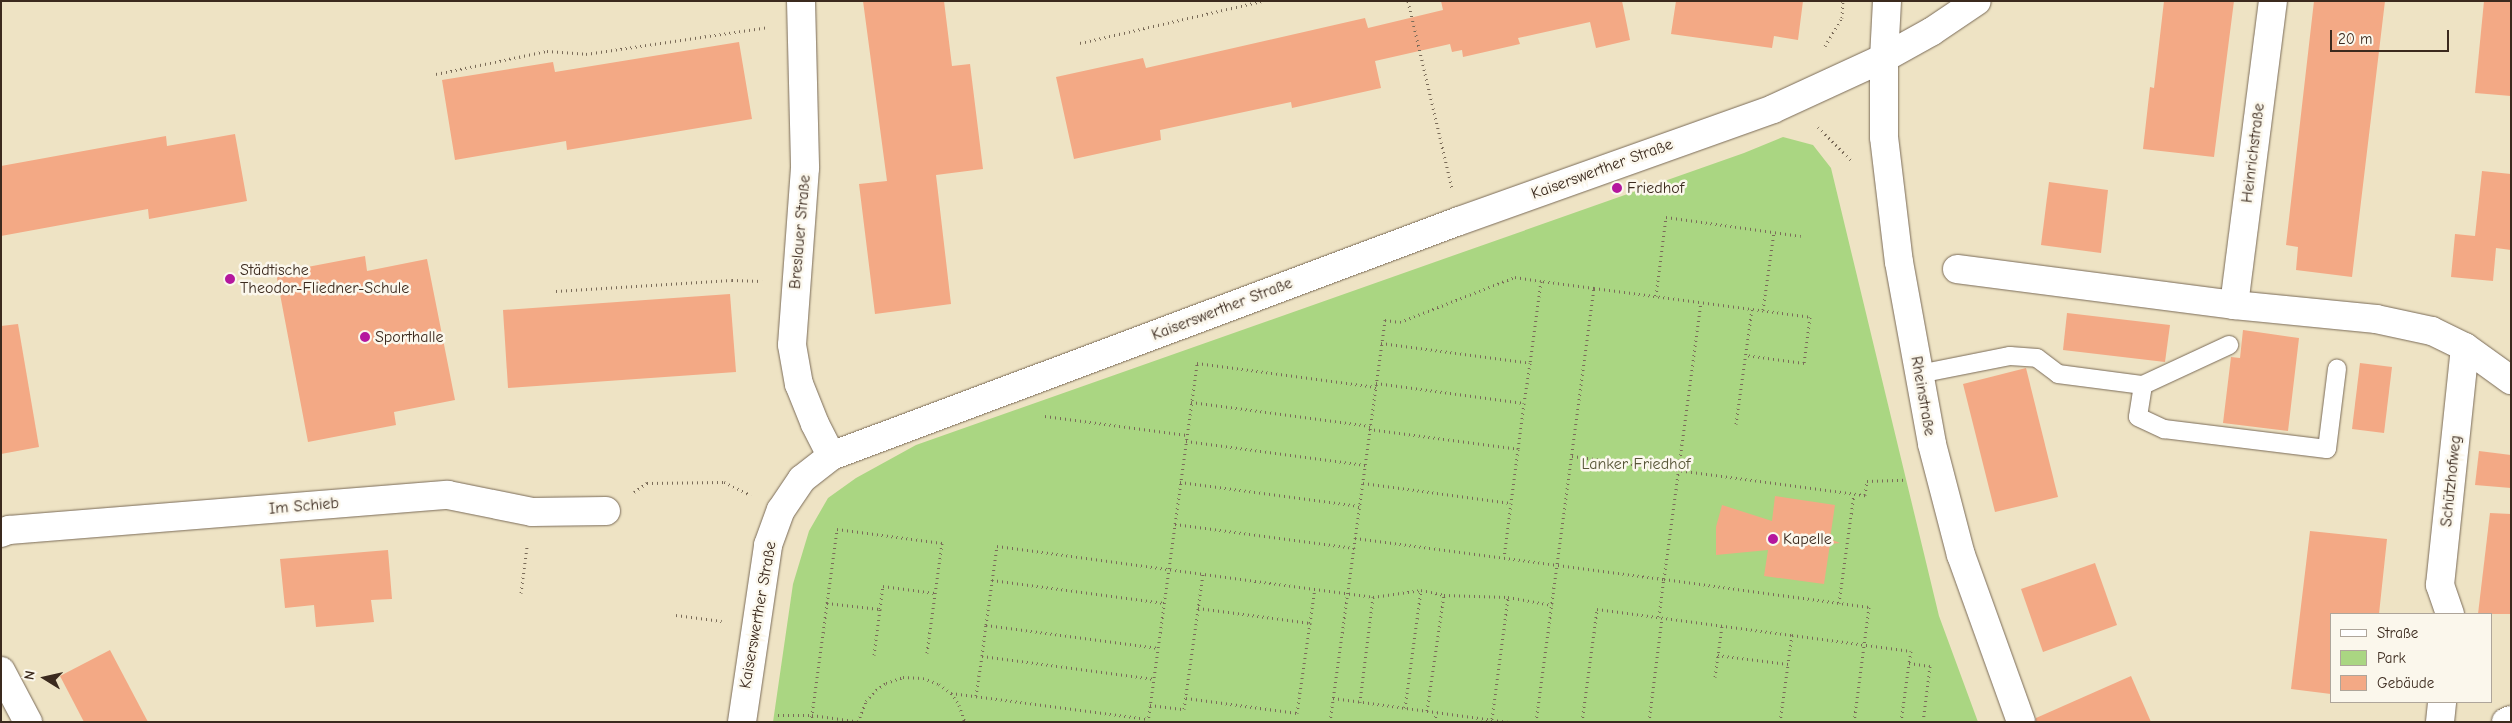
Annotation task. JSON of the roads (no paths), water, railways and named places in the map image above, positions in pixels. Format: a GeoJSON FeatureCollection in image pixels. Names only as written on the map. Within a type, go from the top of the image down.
{"type":"FeatureCollection","features":[{"type":"Feature","properties":{"kind":"street","name":"Rheinstraße"},"geometry":{"type":"LineString","coordinates":[[1887,1],[1884,58],[1884,137],[1899,262],[1932,444],[1961,554],[2021,722]]}},
{"type":"Feature","properties":{"kind":"street","name":"Kaiserswerther Straße"},"geometry":{"type":"LineString","coordinates":[[742,716],[768,545],[781,510],[802,479],[831,456],[1459,220],[1773,109],[1884,58],[1931,32],[1978,1]]}},
{"type":"Feature","properties":{"kind":"street","name":"Heinrichstraße"},"geometry":{"type":"LineString","coordinates":[[2234,305],[2273,1]]}},
{"type":"Feature","properties":{"kind":"street","name":"Breslauer Straße"},"geometry":{"type":"LineString","coordinates":[[802,13],[805,168],[795,282],[792,346],[799,384],[815,424],[831,456]]}},
{"type":"Feature","properties":{"kind":"street"},"geometry":{"type":"LineString","coordinates":[[1957,269],[2234,305],[2376,319],[2432,331],[2465,347],[2511,380]]}},
{"type":"Feature","properties":{"kind":"street","name":"Schützhofweg"},"geometry":{"type":"LineString","coordinates":[[2450,613],[2440,585],[2465,347]]}},
{"type":"Feature","properties":{"kind":"street","name":"Im Schieb"},"geometry":{"type":"LineString","coordinates":[[1,533],[9,530],[448,495],[532,512],[606,510]]}},
{"type":"Feature","properties":{"kind":"street"},"geometry":{"type":"LineString","coordinates":[[1,671],[28,722]]}},
{"type":"Feature","properties":{"kind":"street"},"geometry":{"type":"LineString","coordinates":[[2440,722],[2442,703]]}},
{"type":"Feature","properties":{"kind":"street"},"geometry":{"type":"LineString","coordinates":[[2506,722],[2511,720]]}},
{"type":"Feature","properties":{"kind":"lane"},"geometry":{"type":"LineString","coordinates":[[1919,374],[2010,356],[2037,358],[2058,374],[2143,385],[2229,345]]}},
{"type":"Feature","properties":{"kind":"lane"},"geometry":{"type":"LineString","coordinates":[[2143,385],[2138,417],[2164,429],[2327,449],[2337,369]]}},
{"type":"Feature","properties":{"kind":"place","name":"Friedhof"},"geometry":{"type":"Point","coordinates":[1617,188]}},
{"type":"Feature","properties":{"kind":"place","name":"Städtische Theodor-Fliedner-Schule"},"geometry":{"type":"Point","coordinates":[230,279]}},
{"type":"Feature","properties":{"kind":"place","name":"Sporthalle"},"geometry":{"type":"Point","coordinates":[365,337]}},
{"type":"Feature","properties":{"kind":"place","name":"Kapelle"},"geometry":{"type":"Point","coordinates":[1773,539]}},
{"type":"Feature","properties":{"kind":"park label","name":"Lanker Friedhof"},"geometry":{"type":"Point","coordinates":[1636,464]}}]}
